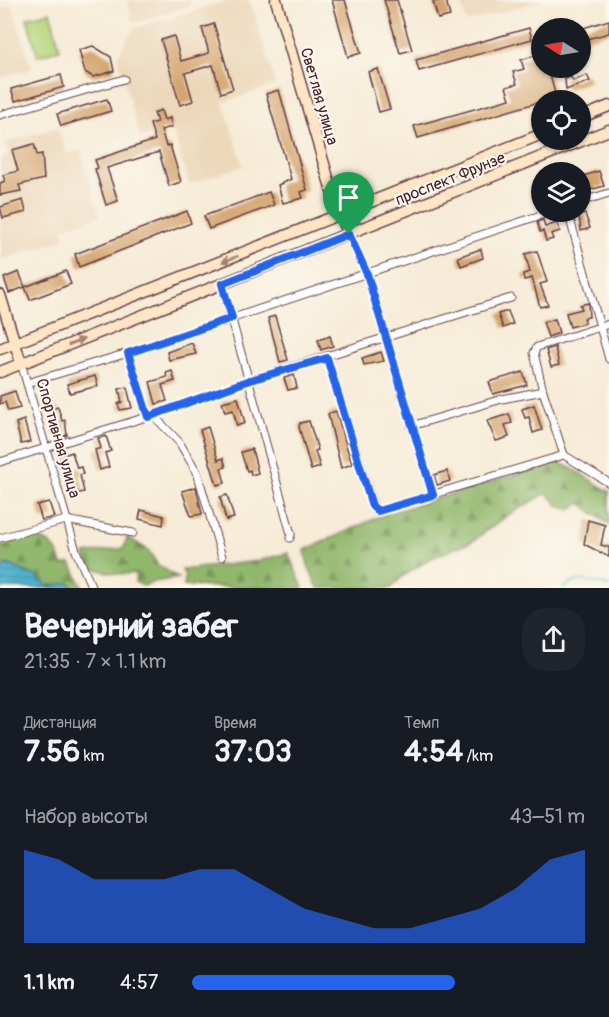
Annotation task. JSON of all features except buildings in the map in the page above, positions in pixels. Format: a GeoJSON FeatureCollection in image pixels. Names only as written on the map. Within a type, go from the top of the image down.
{"type":"FeatureCollection","features":[{"type":"Feature","properties":{"kind":"main road","name":"Светлая улица"},"geometry":{"type":"LineString","coordinates":[[276,0],[341,215],[349,234]]}},
{"type":"Feature","properties":{"kind":"main road"},"geometry":{"type":"LineString","coordinates":[[591,113],[609,106]]}},
{"type":"Feature","properties":{"kind":"main road","name":"проспект Фрунзе"},"geometry":{"type":"LineString","coordinates":[[0,372],[609,131]]}},
{"type":"Feature","properties":{"kind":"main road","name":"проспект Фрунзе"},"geometry":{"type":"LineString","coordinates":[[0,349],[531,138]]}},
{"type":"Feature","properties":{"kind":"main road","name":"Спортивная улица"},"geometry":{"type":"LineString","coordinates":[[0,295],[21,363]]}},
{"type":"Feature","properties":{"kind":"street"},"geometry":{"type":"LineString","coordinates":[[0,116],[124,79]]}},
{"type":"Feature","properties":{"kind":"street"},"geometry":{"type":"LineString","coordinates":[[591,199],[609,193]]}},
{"type":"Feature","properties":{"kind":"street"},"geometry":{"type":"LineString","coordinates":[[27,383],[128,353],[531,218]]}},
{"type":"Feature","properties":{"kind":"street"},"geometry":{"type":"LineString","coordinates":[[571,222],[605,325],[609,359]]}},
{"type":"Feature","properties":{"kind":"street"},"geometry":{"type":"LineString","coordinates":[[349,234],[367,274],[433,495]]}},
{"type":"Feature","properties":{"kind":"street"},"geometry":{"type":"LineString","coordinates":[[222,284],[250,380],[291,534],[290,538]]}},
{"type":"Feature","properties":{"kind":"street"},"geometry":{"type":"LineString","coordinates":[[0,462],[151,416],[250,380],[327,358],[512,298]]}},
{"type":"Feature","properties":{"kind":"street"},"geometry":{"type":"LineString","coordinates":[[605,325],[537,347],[534,353],[540,392],[564,455],[609,483]]}},
{"type":"Feature","properties":{"kind":"street"},"geometry":{"type":"LineString","coordinates":[[128,353],[151,416],[179,442],[197,472],[222,557]]}},
{"type":"Feature","properties":{"kind":"street"},"geometry":{"type":"LineString","coordinates":[[327,358],[374,509],[378,511],[564,455]]}},
{"type":"Feature","properties":{"kind":"street","name":"Спортивная улица"},"geometry":{"type":"LineString","coordinates":[[21,363],[66,520],[92,588]]}},
{"type":"Feature","properties":{"kind":"street"},"geometry":{"type":"LineString","coordinates":[[411,426],[502,399],[540,392]]}},
{"type":"Feature","properties":{"kind":"street"},"geometry":{"type":"LineString","coordinates":[[0,538],[66,520],[133,533]]}},
{"type":"Feature","properties":{"kind":"shaded area"},"geometry":{"type":"Polygon","coordinates":[[[127,0],[189,0],[191,6],[138,22],[132,21],[127,0]]]}},
{"type":"Feature","properties":{"kind":"shaded area"},"geometry":{"type":"Polygon","coordinates":[[[231,0],[250,0],[276,85],[223,102],[243,166],[189,184],[173,130],[140,139],[118,56],[134,28],[231,0]]]}},
{"type":"Feature","properties":{"kind":"shaded area"},"geometry":{"type":"Polygon","coordinates":[[[460,0],[543,0],[467,22],[460,0]]]}},
{"type":"Feature","properties":{"kind":"shaded area"},"geometry":{"type":"Polygon","coordinates":[[[12,5],[32,69],[0,78],[0,9],[12,5]]]}},
{"type":"Feature","properties":{"kind":"shaded area"},"geometry":{"type":"Polygon","coordinates":[[[58,127],[66,154],[80,150],[100,216],[62,228],[65,239],[1,260],[0,159],[9,155],[5,143],[58,127]]]}},
{"type":"Feature","properties":{"kind":"green space"},"geometry":{"type":"Polygon","coordinates":[[[50,12],[60,49],[38,56],[27,18],[50,12]]]}},
{"type":"Feature","properties":{"kind":"green space"},"geometry":{"type":"Polygon","coordinates":[[[556,462],[570,467],[609,491],[609,525],[580,503],[571,510],[559,506],[547,493],[508,515],[473,541],[431,558],[402,577],[391,588],[318,588],[308,565],[305,550],[383,515],[556,462]]]}},
{"type":"Feature","properties":{"kind":"green space"},"geometry":{"type":"Polygon","coordinates":[[[26,536],[39,538],[50,544],[62,565],[71,563],[83,588],[74,588],[70,583],[48,586],[25,573],[0,564],[0,547],[26,536]]]}},
{"type":"Feature","properties":{"kind":"green space"},"geometry":{"type":"Polygon","coordinates":[[[127,537],[148,550],[157,564],[178,578],[152,582],[144,586],[135,582],[136,573],[112,573],[88,566],[85,554],[124,548],[127,537]]]}},
{"type":"Feature","properties":{"kind":"green space"},"geometry":{"type":"Polygon","coordinates":[[[288,553],[303,588],[184,586],[185,576],[182,570],[258,561],[288,553]]]}},
{"type":"Feature","properties":{"kind":"water"},"geometry":{"type":"Polygon","coordinates":[[[7,564],[36,576],[48,586],[70,583],[74,588],[0,588],[0,570],[7,564]]]}},
{"type":"Feature","properties":{"kind":"waterway"},"geometry":{"type":"LineString","coordinates":[[564,588],[580,581],[591,581],[609,586]]}},
{"type":"Feature","properties":{"kind":"route"},"geometry":{"type":"LineString","coordinates":[[349,234],[367,274],[433,495],[378,511],[372,506],[327,358],[250,380],[148,417],[128,353],[232,318],[222,284],[349,234]]}}]}
